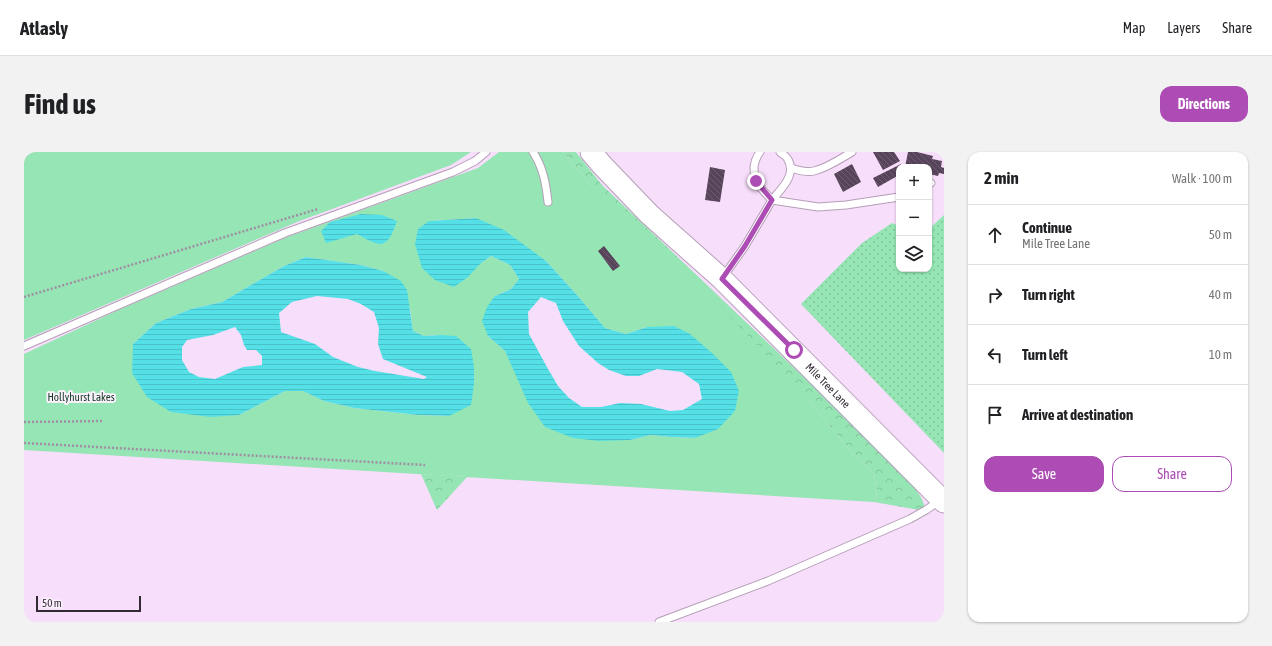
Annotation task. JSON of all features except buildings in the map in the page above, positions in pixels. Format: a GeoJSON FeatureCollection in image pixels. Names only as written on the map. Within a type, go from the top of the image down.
{"type":"FeatureCollection","features":[{"type":"Feature","properties":{"kind":"main road","name":"Mile Tree Lane"},"geometry":{"type":"LineString","coordinates":[[591,152],[649,214],[722,279],[943,500]]}},
{"type":"Feature","properties":{"kind":"lane"},"geometry":{"type":"LineString","coordinates":[[24,346],[285,233],[453,172],[475,161],[486,152]]}},
{"type":"Feature","properties":{"kind":"lane"},"geometry":{"type":"LineString","coordinates":[[533,152],[539,161],[546,183],[548,202]]}},
{"type":"Feature","properties":{"kind":"lane"},"geometry":{"type":"LineString","coordinates":[[722,279],[745,246],[772,200],[789,178],[791,168],[787,158],[780,152]]}},
{"type":"Feature","properties":{"kind":"lane"},"geometry":{"type":"LineString","coordinates":[[791,168],[813,172],[852,152]]}},
{"type":"Feature","properties":{"kind":"lane"},"geometry":{"type":"LineString","coordinates":[[758,153],[755,158],[754,174],[756,181],[772,200],[818,206],[846,205],[896,197]]}},
{"type":"Feature","properties":{"kind":"lane"},"geometry":{"type":"LineString","coordinates":[[659,622],[768,581],[910,518],[943,500]]}},
{"type":"Feature","properties":{"kind":"path"},"geometry":{"type":"LineString","coordinates":[[24,297],[322,207]]}},
{"type":"Feature","properties":{"kind":"path"},"geometry":{"type":"LineString","coordinates":[[24,422],[104,422]]}},
{"type":"Feature","properties":{"kind":"path"},"geometry":{"type":"LineString","coordinates":[[24,444],[425,465]]}},
{"type":"Feature","properties":{"kind":"green space"},"geometry":{"type":"Polygon","coordinates":[[[24,152],[471,152],[451,165],[297,222],[24,340],[24,152]]]}},
{"type":"Feature","properties":{"kind":"green space","name":"Hollyhurst Lakes"},"geometry":{"type":"Polygon","coordinates":[[[499,152],[563,152],[593,188],[620,215],[712,298],[806,397],[852,453],[874,474],[877,493],[874,502],[24,450],[24,354],[116,311],[287,237],[478,168],[499,152]],[[476,218],[429,221],[481,263],[491,256],[510,265],[519,279],[511,289],[495,296],[488,336],[505,351],[515,372],[630,440],[651,435],[695,438],[735,411],[647,327],[626,334],[605,328],[546,261],[476,218]],[[306,257],[284,266],[222,302],[191,309],[156,323],[133,344],[239,415],[285,391],[303,391],[324,401],[354,408],[418,415],[449,416],[441,335],[424,336],[413,331],[410,308],[383,271],[361,265],[306,257]]]}},
{"type":"Feature","properties":{"kind":"green space"},"geometry":{"type":"Polygon","coordinates":[[[563,152],[576,152],[602,185],[810,383],[910,482],[921,497],[925,507],[919,510],[874,502],[877,493],[874,474],[852,453],[806,397],[797,409],[791,455],[744,476],[436,465],[422,454],[181,446],[181,433],[246,422],[270,407],[302,409],[369,432],[418,433],[455,430],[487,422],[524,427],[548,440],[577,451],[660,451],[679,455],[705,450],[727,442],[746,419],[751,382],[736,357],[692,317],[662,310],[643,271],[617,246],[584,220],[593,188],[563,152]]]}},
{"type":"Feature","properties":{"kind":"green space"},"geometry":{"type":"Polygon","coordinates":[[[944,215],[944,453],[801,304],[862,243],[892,223],[896,225],[896,272],[932,272],[932,226],[944,215]]]}},
{"type":"Feature","properties":{"kind":"green space"},"geometry":{"type":"Polygon","coordinates":[[[421,474],[467,477],[437,510],[421,474]]]}},
{"type":"Feature","properties":{"kind":"shaded area"},"geometry":{"type":"Polygon","coordinates":[[[361,214],[382,215],[397,221],[390,238],[384,243],[380,244],[357,234],[326,243],[321,231],[330,222],[361,214]]]}},
{"type":"Feature","properties":{"kind":"shaded area"},"geometry":{"type":"Polygon","coordinates":[[[476,218],[504,230],[546,261],[605,328],[626,334],[647,327],[674,326],[690,334],[731,372],[739,391],[735,411],[718,429],[695,438],[651,435],[630,440],[599,441],[573,438],[545,427],[528,403],[505,351],[488,336],[482,321],[487,307],[495,296],[511,289],[519,279],[510,265],[491,256],[481,263],[468,277],[454,287],[435,280],[422,268],[415,244],[418,229],[429,221],[476,218]],[[541,297],[528,312],[529,334],[558,386],[569,398],[582,407],[601,407],[620,403],[641,404],[670,411],[683,410],[702,399],[699,384],[682,372],[657,369],[639,376],[626,376],[609,370],[598,363],[579,346],[563,321],[556,303],[541,297]]]}},
{"type":"Feature","properties":{"kind":"shaded area"},"geometry":{"type":"Polygon","coordinates":[[[306,257],[361,265],[383,271],[401,281],[407,290],[413,331],[424,336],[456,336],[471,349],[474,367],[474,384],[471,405],[449,416],[418,415],[354,408],[324,401],[303,391],[285,391],[239,415],[210,417],[171,412],[147,397],[132,373],[133,344],[156,323],[191,309],[222,302],[284,266],[306,257]],[[317,296],[292,302],[279,313],[281,332],[315,344],[333,357],[358,367],[424,379],[427,377],[383,359],[378,344],[379,328],[374,312],[361,304],[348,299],[317,296]],[[235,327],[213,335],[187,340],[182,347],[182,360],[189,372],[199,377],[215,379],[243,367],[262,365],[262,356],[256,350],[247,350],[241,335],[235,327]]]}},
{"type":"Feature","properties":{"kind":"route"},"geometry":{"type":"LineString","coordinates":[[756,181],[772,200],[745,246],[722,279],[794,350]]}}]}
